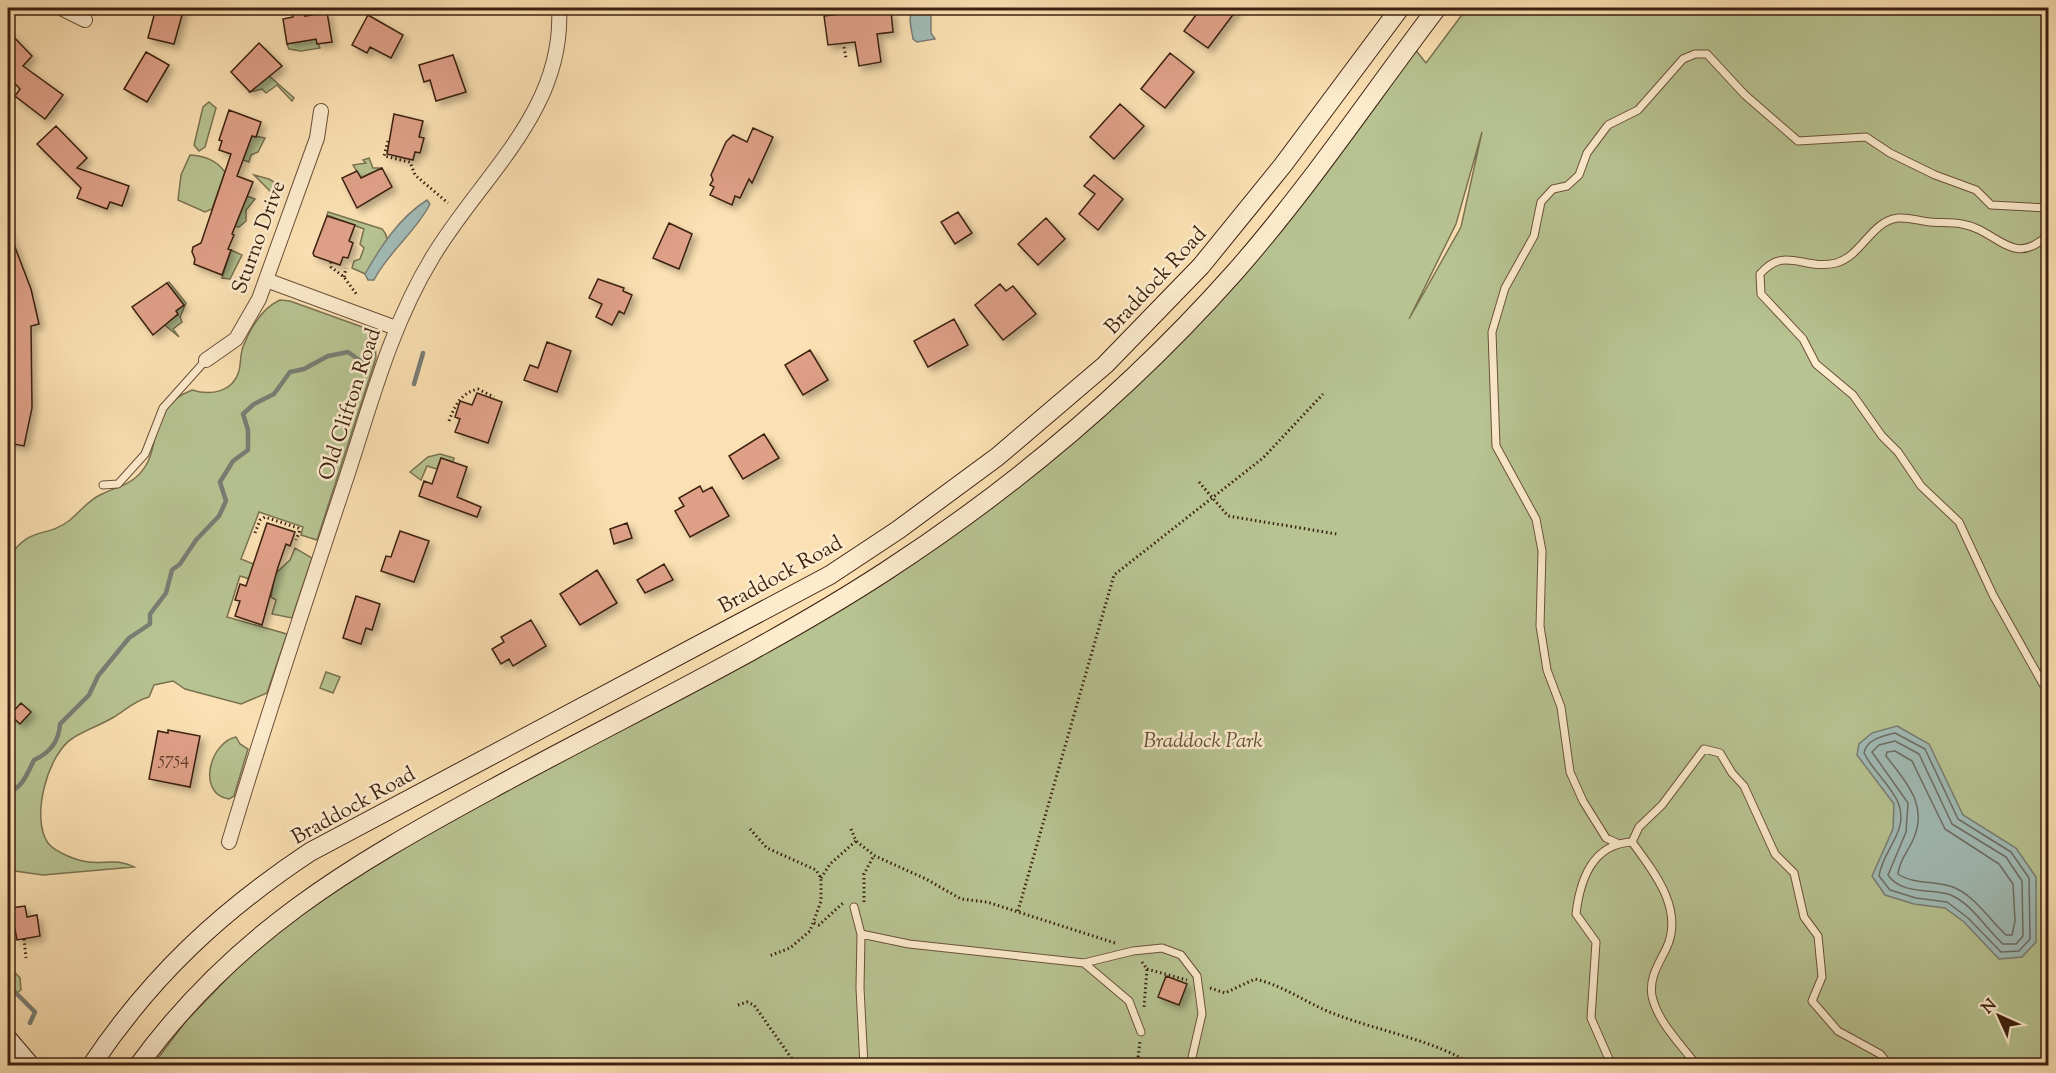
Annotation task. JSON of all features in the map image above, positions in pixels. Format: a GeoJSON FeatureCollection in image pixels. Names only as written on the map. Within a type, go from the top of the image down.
{"type":"FeatureCollection","features":[{"type":"Feature","properties":{"kind":"main road","name":"Braddock Road"},"geometry":{"type":"LineString","coordinates":[[91,1065],[126,1017],[191,945],[243,898],[273,877],[310,852],[830,575],[947,495],[1048,416],[1110,360],[1201,266],[1283,165],[1400,8]]}},
{"type":"Feature","properties":{"kind":"main road"},"geometry":{"type":"LineString","coordinates":[[138,1065],[179,1012],[232,958],[298,904],[334,879],[399,840],[810,619],[971,513],[1034,464],[1084,422],[1178,333],[1237,270],[1298,194],[1437,8]]}},
{"type":"Feature","properties":{"kind":"main road"},"geometry":{"type":"LineString","coordinates":[[8,1039],[31,1065]]}},
{"type":"Feature","properties":{"kind":"street"},"geometry":{"type":"LineString","coordinates":[[61,8],[85,20]]}},
{"type":"Feature","properties":{"kind":"street","name":"Old Clifton Road"},"geometry":{"type":"LineString","coordinates":[[228,842],[264,726],[396,328],[432,257],[507,157],[531,118],[550,76],[560,28],[559,8]]}},
{"type":"Feature","properties":{"kind":"street","name":"Sturno Drive"},"geometry":{"type":"LineString","coordinates":[[206,360],[236,339],[250,317],[266,280],[316,138],[321,111]]}},
{"type":"Feature","properties":{"kind":"street"},"geometry":{"type":"LineString","coordinates":[[266,280],[396,328]]}},
{"type":"Feature","properties":{"kind":"lane"},"geometry":{"type":"LineString","coordinates":[[1632,842],[1617,843],[1606,838],[1583,801],[1570,772],[1561,707],[1547,670],[1540,626],[1542,551],[1536,519],[1496,446],[1492,332],[1505,288],[1534,236],[1540,202],[1553,189],[1567,186],[1579,175],[1587,153],[1608,125],[1638,110],[1683,59],[1695,54],[1707,54],[1745,95],[1798,141],[1866,136],[1890,153],[1935,175],[1976,190],[1991,205],[2049,208]]}},
{"type":"Feature","properties":{"kind":"lane"},"geometry":{"type":"LineString","coordinates":[[2049,235],[2036,247],[2017,250],[1964,224],[1900,218],[1882,222],[1864,243],[1838,262],[1812,266],[1781,259],[1768,264],[1760,274],[1761,294],[1803,339],[1816,364],[1853,395],[1882,436],[1898,452],[1921,486],[1959,522],[1993,595],[2049,693]]}},
{"type":"Feature","properties":{"kind":"lane"},"geometry":{"type":"LineString","coordinates":[[103,485],[118,484],[145,454],[163,408],[206,360]]}},
{"type":"Feature","properties":{"kind":"lane"},"geometry":{"type":"LineString","coordinates":[[1632,842],[1639,828],[1662,805],[1704,749],[1720,753],[1732,773],[1744,786],[1775,854],[1794,873],[1804,917],[1818,936],[1822,977],[1812,1001],[1838,1031],[1880,1054],[1890,1065]]}},
{"type":"Feature","properties":{"kind":"lane"},"geometry":{"type":"LineString","coordinates":[[1632,842],[1652,868],[1670,902],[1673,925],[1669,944],[1651,979],[1652,996],[1661,1020],[1697,1065]]}},
{"type":"Feature","properties":{"kind":"lane"},"geometry":{"type":"LineString","coordinates":[[1612,1065],[1591,1018],[1596,942],[1576,914],[1580,887],[1594,860],[1617,843]]}},
{"type":"Feature","properties":{"kind":"lane"},"geometry":{"type":"LineString","coordinates":[[854,907],[861,934],[860,988],[864,1065]]}},
{"type":"Feature","properties":{"kind":"lane"},"geometry":{"type":"LineString","coordinates":[[861,934],[919,945],[1084,963],[1133,951],[1162,948],[1180,955],[1197,976],[1202,1014],[1191,1065]]}},
{"type":"Feature","properties":{"kind":"lane"},"geometry":{"type":"LineString","coordinates":[[1084,963],[1129,1001],[1142,1032]]}},
{"type":"Feature","properties":{"kind":"path"},"geometry":{"type":"LineString","coordinates":[[844,47],[846,58]]}},
{"type":"Feature","properties":{"kind":"path"},"geometry":{"type":"LineString","coordinates":[[388,141],[384,156],[410,162],[415,175],[448,203]]}},
{"type":"Feature","properties":{"kind":"path"},"geometry":{"type":"LineString","coordinates":[[331,262],[331,267],[344,277],[357,296]]}},
{"type":"Feature","properties":{"kind":"path"},"geometry":{"type":"LineString","coordinates":[[344,277],[346,268]]}},
{"type":"Feature","properties":{"kind":"path"},"geometry":{"type":"LineString","coordinates":[[449,421],[456,404],[467,392],[478,389],[494,397]]}},
{"type":"Feature","properties":{"kind":"path"},"geometry":{"type":"LineString","coordinates":[[1018,911],[1114,575],[1274,449],[1323,394]]}},
{"type":"Feature","properties":{"kind":"path"},"geometry":{"type":"LineString","coordinates":[[1200,482],[1228,516],[1337,534]]}},
{"type":"Feature","properties":{"kind":"path"},"geometry":{"type":"LineString","coordinates":[[255,533],[260,520],[265,517],[298,528],[300,530],[296,540]]}},
{"type":"Feature","properties":{"kind":"path"},"geometry":{"type":"LineString","coordinates":[[750,829],[766,848],[816,870],[821,878],[821,901],[810,931],[790,948],[769,956]]}},
{"type":"Feature","properties":{"kind":"path"},"geometry":{"type":"LineString","coordinates":[[851,830],[856,842],[874,855],[953,892],[961,899],[975,898],[1099,937],[1133,951],[1147,969],[1225,993],[1256,979],[1275,984],[1314,1006],[1446,1052],[1474,1065]]}},
{"type":"Feature","properties":{"kind":"path"},"geometry":{"type":"LineString","coordinates":[[821,878],[830,864],[856,842]]}},
{"type":"Feature","properties":{"kind":"path"},"geometry":{"type":"LineString","coordinates":[[864,911],[864,874],[874,855]]}},
{"type":"Feature","properties":{"kind":"path"},"geometry":{"type":"LineString","coordinates":[[814,923],[819,925],[848,900]]}},
{"type":"Feature","properties":{"kind":"path"},"geometry":{"type":"LineString","coordinates":[[24,939],[26,958]]}},
{"type":"Feature","properties":{"kind":"path"},"geometry":{"type":"LineString","coordinates":[[1137,1065],[1147,969]]}},
{"type":"Feature","properties":{"kind":"path"},"geometry":{"type":"LineString","coordinates":[[738,1005],[747,1002],[754,1005],[797,1065]]}},
{"type":"Feature","properties":{"kind":"green space","name":"Braddock Park"},"geometry":{"type":"Polygon","coordinates":[[[1467,8],[2048,8],[2048,1065],[152,1066],[186,1021],[238,967],[344,873],[887,571],[1084,422],[1178,333],[1410,43],[1426,63],[1467,8]],[[1482,132],[1456,224],[1409,319],[1461,227],[1482,132]]]}},
{"type":"Feature","properties":{"kind":"green space"},"geometry":{"type":"Polygon","coordinates":[[[316,39],[320,48],[301,51],[289,49],[287,44],[316,39]]]}},
{"type":"Feature","properties":{"kind":"green space"},"geometry":{"type":"Polygon","coordinates":[[[267,74],[294,98],[292,101],[277,85],[266,93],[262,89],[250,92],[267,74]]]}},
{"type":"Feature","properties":{"kind":"green space"},"geometry":{"type":"Polygon","coordinates":[[[209,102],[216,108],[205,147],[199,151],[194,145],[203,107],[209,102]]]}},
{"type":"Feature","properties":{"kind":"green space"},"geometry":{"type":"Polygon","coordinates":[[[251,135],[265,138],[258,152],[251,155],[249,162],[243,160],[251,135]]]}},
{"type":"Feature","properties":{"kind":"green space"},"geometry":{"type":"Polygon","coordinates":[[[190,155],[210,159],[225,172],[212,209],[205,212],[178,200],[181,175],[190,155]]]}},
{"type":"Feature","properties":{"kind":"green space"},"geometry":{"type":"Polygon","coordinates":[[[369,158],[373,168],[382,168],[361,178],[353,165],[366,163],[363,160],[369,158]]]}},
{"type":"Feature","properties":{"kind":"green space"},"geometry":{"type":"Polygon","coordinates":[[[254,175],[269,179],[279,185],[277,191],[272,193],[254,175]]]}},
{"type":"Feature","properties":{"kind":"green space"},"geometry":{"type":"Polygon","coordinates":[[[244,195],[255,199],[246,210],[246,221],[239,227],[232,226],[244,195]]]}},
{"type":"Feature","properties":{"kind":"green space"},"geometry":{"type":"Polygon","coordinates":[[[328,212],[382,229],[386,235],[385,253],[370,276],[352,268],[354,261],[360,259],[364,248],[360,244],[364,229],[327,215],[328,212]]]}},
{"type":"Feature","properties":{"kind":"green space"},"geometry":{"type":"Polygon","coordinates":[[[231,250],[242,255],[230,279],[222,278],[231,250]]]}},
{"type":"Feature","properties":{"kind":"green space"},"geometry":{"type":"Polygon","coordinates":[[[169,282],[186,303],[180,317],[182,322],[173,329],[179,337],[165,325],[164,321],[178,315],[176,311],[184,305],[167,283],[169,282]]]}},
{"type":"Feature","properties":{"kind":"green space"},"geometry":{"type":"Polygon","coordinates":[[[280,300],[290,301],[365,328],[375,340],[376,358],[317,540],[301,535],[303,527],[259,512],[241,559],[276,573],[290,560],[295,548],[312,558],[292,618],[272,614],[276,600],[271,597],[273,586],[240,576],[227,617],[287,634],[267,693],[241,704],[185,689],[173,681],[154,685],[149,697],[73,738],[56,757],[44,787],[41,818],[43,832],[48,843],[61,853],[79,860],[117,862],[134,867],[43,875],[8,870],[9,558],[16,548],[31,536],[61,526],[93,499],[135,478],[145,468],[160,420],[166,409],[176,398],[192,390],[214,392],[232,384],[239,371],[242,350],[253,326],[268,308],[280,300]]]}},
{"type":"Feature","properties":{"kind":"green space"},"geometry":{"type":"Polygon","coordinates":[[[440,454],[454,458],[453,462],[441,458],[437,469],[427,466],[421,480],[410,472],[428,457],[440,454]]]}},
{"type":"Feature","properties":{"kind":"green space"},"geometry":{"type":"Polygon","coordinates":[[[326,672],[340,677],[333,693],[320,688],[326,672]]]}},
{"type":"Feature","properties":{"kind":"green space"},"geometry":{"type":"Polygon","coordinates":[[[236,737],[240,744],[248,749],[234,796],[229,799],[219,795],[213,788],[210,768],[219,748],[236,737]]]}},
{"type":"Feature","properties":{"kind":"green space"},"geometry":{"type":"Polygon","coordinates":[[[8,965],[20,978],[21,990],[8,999],[8,965]]]}},
{"type":"Feature","properties":{"kind":"water"},"geometry":{"type":"Polygon","coordinates":[[[931,9],[931,33],[935,39],[917,42],[913,39],[911,15],[915,10],[931,9]]]}},
{"type":"Feature","properties":{"kind":"water"},"geometry":{"type":"Polygon","coordinates":[[[427,200],[430,204],[417,224],[387,260],[374,280],[368,280],[365,274],[384,243],[408,215],[427,200]]]}},
{"type":"Feature","properties":{"kind":"water"},"geometry":{"type":"Polygon","coordinates":[[[1897,726],[1929,744],[1963,815],[2016,848],[2036,877],[2036,942],[2022,957],[1999,959],[1964,922],[1945,908],[1914,904],[1885,895],[1872,876],[1893,829],[1894,804],[1857,755],[1859,744],[1872,733],[1897,726]]]}},
{"type":"Feature","properties":{"kind":"building"},"geometry":{"type":"Polygon","coordinates":[[[156,8],[184,8],[174,44],[148,38],[156,8]]]}},
{"type":"Feature","properties":{"kind":"building"},"geometry":{"type":"Polygon","coordinates":[[[304,8],[305,16],[327,12],[332,42],[317,44],[316,39],[287,44],[283,19],[293,17],[292,10],[304,8]]]}},
{"type":"Feature","properties":{"kind":"building"},"geometry":{"type":"Polygon","coordinates":[[[1201,8],[1238,8],[1208,48],[1184,31],[1201,8]]]}},
{"type":"Feature","properties":{"kind":"building"},"geometry":{"type":"Polygon","coordinates":[[[878,9],[878,12],[891,11],[893,32],[877,34],[881,62],[859,66],[855,42],[828,45],[824,16],[878,9]]]}},
{"type":"Feature","properties":{"kind":"building"},"geometry":{"type":"Polygon","coordinates":[[[368,15],[403,35],[391,58],[370,47],[367,53],[352,45],[368,15]]]}},
{"type":"Feature","properties":{"kind":"building"},"geometry":{"type":"Polygon","coordinates":[[[8,31],[32,56],[23,66],[63,95],[45,119],[15,96],[20,89],[8,76],[8,31]]]}},
{"type":"Feature","properties":{"kind":"building"},"geometry":{"type":"Polygon","coordinates":[[[259,43],[282,66],[250,92],[231,72],[259,43]]]}},
{"type":"Feature","properties":{"kind":"building"},"geometry":{"type":"Polygon","coordinates":[[[146,52],[169,65],[147,102],[124,89],[146,52]]]}},
{"type":"Feature","properties":{"kind":"building"},"geometry":{"type":"Polygon","coordinates":[[[1170,53],[1194,72],[1165,108],[1141,89],[1170,53]]]}},
{"type":"Feature","properties":{"kind":"building"},"geometry":{"type":"Polygon","coordinates":[[[453,55],[466,92],[436,101],[430,80],[424,82],[419,65],[453,55]]]}},
{"type":"Feature","properties":{"kind":"building"},"geometry":{"type":"Polygon","coordinates":[[[1120,104],[1144,126],[1114,159],[1090,137],[1120,104]]]}},
{"type":"Feature","properties":{"kind":"building"},"geometry":{"type":"Polygon","coordinates":[[[229,110],[261,122],[256,137],[252,136],[237,176],[253,182],[232,234],[234,235],[228,249],[231,250],[222,275],[194,264],[195,259],[192,252],[193,247],[201,243],[231,154],[219,150],[222,141],[219,140],[229,110]]]}},
{"type":"Feature","properties":{"kind":"building"},"geometry":{"type":"Polygon","coordinates":[[[394,114],[423,121],[419,137],[424,138],[420,153],[415,152],[413,160],[387,154],[394,114]]]}},
{"type":"Feature","properties":{"kind":"building"},"geometry":{"type":"Polygon","coordinates":[[[56,126],[87,158],[77,168],[129,186],[122,206],[110,202],[107,209],[77,198],[81,188],[37,144],[56,126]]]}},
{"type":"Feature","properties":{"kind":"building"},"geometry":{"type":"Polygon","coordinates":[[[753,128],[773,137],[752,183],[749,179],[740,198],[735,196],[732,205],[710,195],[714,187],[710,185],[713,180],[711,175],[726,142],[733,135],[747,142],[753,128]]]}},
{"type":"Feature","properties":{"kind":"building"},"geometry":{"type":"Polygon","coordinates":[[[382,168],[392,187],[357,208],[342,178],[357,171],[361,178],[382,168]]]}},
{"type":"Feature","properties":{"kind":"building"},"geometry":{"type":"Polygon","coordinates":[[[1094,175],[1123,199],[1098,230],[1079,214],[1095,194],[1084,186],[1094,175]]]}},
{"type":"Feature","properties":{"kind":"building"},"geometry":{"type":"Polygon","coordinates":[[[958,212],[972,233],[955,244],[941,222],[958,212]]]}},
{"type":"Feature","properties":{"kind":"building"},"geometry":{"type":"Polygon","coordinates":[[[327,216],[355,225],[349,241],[353,243],[348,258],[343,257],[340,265],[314,256],[313,253],[327,216]]]}},
{"type":"Feature","properties":{"kind":"building"},"geometry":{"type":"Polygon","coordinates":[[[1046,218],[1065,239],[1038,265],[1018,244],[1046,218]]]}},
{"type":"Feature","properties":{"kind":"building"},"geometry":{"type":"Polygon","coordinates":[[[669,223],[692,234],[679,269],[653,258],[669,223]]]}},
{"type":"Feature","properties":{"kind":"building"},"geometry":{"type":"Polygon","coordinates":[[[8,229],[31,289],[39,324],[31,326],[32,408],[24,446],[8,443],[8,347],[14,347],[8,319],[8,229]]]}},
{"type":"Feature","properties":{"kind":"building"},"geometry":{"type":"Polygon","coordinates":[[[598,279],[624,288],[623,291],[632,295],[624,314],[619,311],[612,325],[596,317],[602,304],[589,298],[598,279]]]}},
{"type":"Feature","properties":{"kind":"building"},"geometry":{"type":"Polygon","coordinates":[[[167,283],[184,305],[176,311],[178,314],[153,335],[132,307],[167,283]]]}},
{"type":"Feature","properties":{"kind":"building"},"geometry":{"type":"Polygon","coordinates":[[[1000,284],[1006,291],[1013,286],[1036,314],[1003,340],[975,305],[1000,284]]]}},
{"type":"Feature","properties":{"kind":"building"},"geometry":{"type":"Polygon","coordinates":[[[954,319],[968,345],[928,367],[914,341],[954,319]]]}},
{"type":"Feature","properties":{"kind":"building"},"geometry":{"type":"Polygon","coordinates":[[[547,342],[571,351],[557,392],[524,380],[530,365],[538,368],[547,342]]]}},
{"type":"Feature","properties":{"kind":"building"},"geometry":{"type":"Polygon","coordinates":[[[810,350],[828,380],[803,395],[785,365],[810,350]]]}},
{"type":"Feature","properties":{"kind":"building"},"geometry":{"type":"Polygon","coordinates":[[[477,393],[502,402],[488,443],[455,432],[460,419],[455,417],[460,401],[472,405],[477,393]]]}},
{"type":"Feature","properties":{"kind":"building"},"geometry":{"type":"Polygon","coordinates":[[[764,434],[779,458],[743,479],[729,456],[764,434]]]}},
{"type":"Feature","properties":{"kind":"building"},"geometry":{"type":"Polygon","coordinates":[[[441,458],[467,467],[457,497],[481,507],[477,517],[419,496],[424,481],[432,484],[441,458]]]}},
{"type":"Feature","properties":{"kind":"building"},"geometry":{"type":"Polygon","coordinates":[[[700,486],[703,492],[712,487],[729,516],[690,537],[675,511],[684,506],[679,498],[700,486]]]}},
{"type":"Feature","properties":{"kind":"building"},"geometry":{"type":"Polygon","coordinates":[[[267,523],[295,532],[290,546],[286,544],[262,625],[235,616],[240,601],[235,600],[240,584],[246,586],[267,523]]]}},
{"type":"Feature","properties":{"kind":"building"},"geometry":{"type":"Polygon","coordinates":[[[627,523],[632,538],[614,544],[610,529],[627,523]]]}},
{"type":"Feature","properties":{"kind":"building"},"geometry":{"type":"Polygon","coordinates":[[[400,531],[429,541],[414,582],[381,571],[386,556],[391,557],[400,531]]]}},
{"type":"Feature","properties":{"kind":"building"},"geometry":{"type":"Polygon","coordinates":[[[664,564],[673,580],[645,593],[637,580],[664,564]]]}},
{"type":"Feature","properties":{"kind":"building"},"geometry":{"type":"Polygon","coordinates":[[[597,570],[617,603],[580,625],[560,594],[597,570]]]}},
{"type":"Feature","properties":{"kind":"building"},"geometry":{"type":"Polygon","coordinates":[[[356,596],[380,604],[372,630],[366,628],[361,644],[343,638],[356,596]]]}},
{"type":"Feature","properties":{"kind":"building"},"geometry":{"type":"Polygon","coordinates":[[[531,620],[546,646],[513,666],[509,659],[501,664],[492,649],[504,642],[501,637],[531,620]]]}},
{"type":"Feature","properties":{"kind":"building"},"geometry":{"type":"Polygon","coordinates":[[[21,703],[31,712],[20,724],[10,715],[21,703]]]}},
{"type":"Feature","properties":{"kind":"building"},"geometry":{"type":"Polygon","coordinates":[[[168,730],[200,736],[190,787],[149,779],[158,731],[168,733],[168,730]]]}},
{"type":"Feature","properties":{"kind":"building"},"geometry":{"type":"Polygon","coordinates":[[[25,906],[27,917],[37,915],[40,936],[17,940],[11,908],[25,906]]]}},
{"type":"Feature","properties":{"kind":"building"},"geometry":{"type":"Polygon","coordinates":[[[1166,976],[1187,984],[1179,1005],[1158,997],[1166,976]]]}},
{"type":"Feature","properties":{"kind":"waterway"},"geometry":{"type":"LineString","coordinates":[[8,792],[21,784],[34,760],[53,746],[60,724],[89,695],[98,676],[129,638],[150,624],[150,614],[166,593],[172,570],[180,564],[196,540],[219,516],[226,501],[220,482],[233,461],[248,450],[248,430],[243,414],[254,404],[274,394],[290,372],[304,369],[328,356],[348,352],[365,364]]}},
{"type":"Feature","properties":{"kind":"waterway"},"geometry":{"type":"LineString","coordinates":[[414,384],[423,353]]}},
{"type":"Feature","properties":{"kind":"waterway"},"geometry":{"type":"LineString","coordinates":[[8,985],[35,1012],[30,1023]]}}]}
